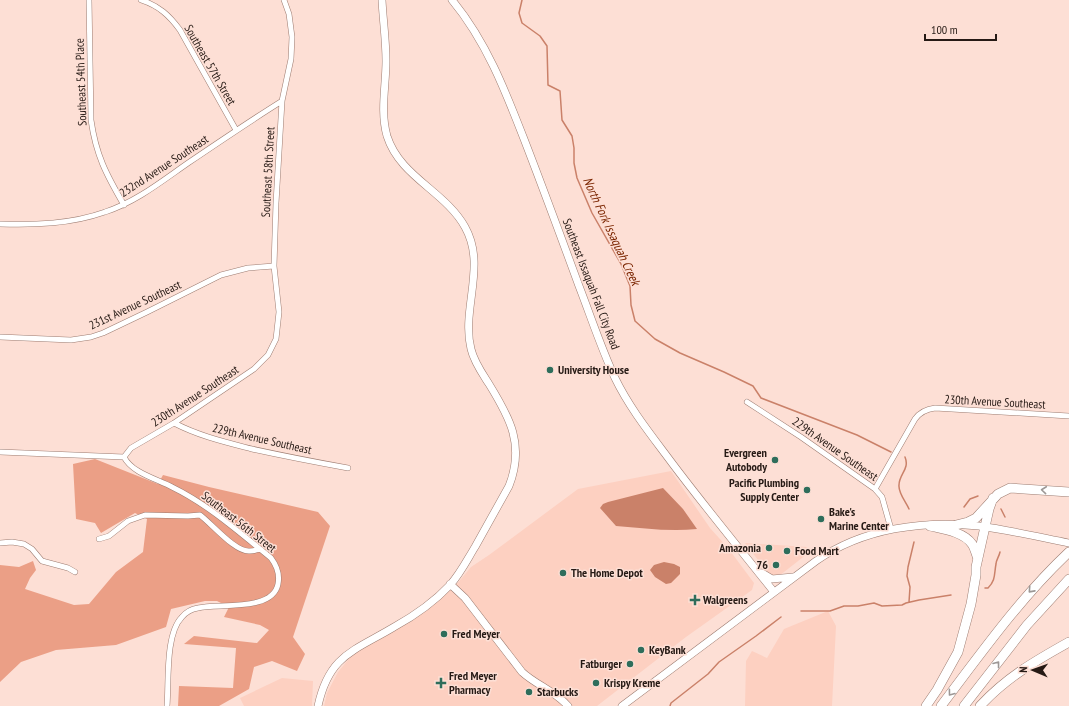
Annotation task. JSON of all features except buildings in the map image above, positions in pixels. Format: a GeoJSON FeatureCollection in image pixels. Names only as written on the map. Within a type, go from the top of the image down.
{"type":"FeatureCollection","features":[{"type":"Feature","properties":{"kind":"highway"},"geometry":{"type":"LineString","coordinates":[[956,525],[976,518],[993,498],[1010,488],[1069,492]]}},
{"type":"Feature","properties":{"kind":"highway"},"geometry":{"type":"LineString","coordinates":[[926,706],[958,652],[965,629],[989,506],[993,498]]}},
{"type":"Feature","properties":{"kind":"highway"},"geometry":{"type":"LineString","coordinates":[[930,526],[958,534],[968,539],[973,545],[977,563]]}},
{"type":"Feature","properties":{"kind":"highway"},"geometry":{"type":"LineString","coordinates":[[941,706],[1011,614],[1028,594],[1069,552]]}},
{"type":"Feature","properties":{"kind":"highway"},"geometry":{"type":"LineString","coordinates":[[964,706],[1027,625],[1069,579]]}},
{"type":"Feature","properties":{"kind":"highway"},"geometry":{"type":"LineString","coordinates":[[980,706],[1018,672],[1069,642]]}},
{"type":"Feature","properties":{"kind":"main road"},"geometry":{"type":"LineString","coordinates":[[318,706],[326,678],[344,657],[356,648],[408,619],[440,595],[461,570],[509,486],[514,469],[516,454],[511,423],[477,366],[469,342],[469,322],[475,265],[470,237],[460,218],[452,209],[403,166],[394,152],[387,136],[383,108],[386,60],[382,0]]}},
{"type":"Feature","properties":{"kind":"main road","name":"Southeast Issaquah Fall City Road"},"geometry":{"type":"LineString","coordinates":[[452,0],[476,32],[496,70],[536,169],[597,335],[616,380],[634,411],[676,468],[774,592]]}},
{"type":"Feature","properties":{"kind":"main road"},"geometry":{"type":"LineString","coordinates":[[622,706],[824,556],[839,547],[871,534],[892,529],[956,525],[985,527],[1069,543]]}},
{"type":"Feature","properties":{"kind":"main road"},"geometry":{"type":"LineString","coordinates":[[752,565],[767,577],[772,579],[794,577]]}},
{"type":"Feature","properties":{"kind":"main road"},"geometry":{"type":"LineString","coordinates":[[450,584],[465,598],[522,672],[557,696],[568,706]]}},
{"type":"Feature","properties":{"kind":"street","name":"Southeast 54th Place"},"geometry":{"type":"LineString","coordinates":[[89,0],[91,114],[93,136],[104,170],[124,205]]}},
{"type":"Feature","properties":{"kind":"street","name":"Southeast 57th Street"},"geometry":{"type":"LineString","coordinates":[[141,0],[164,11],[180,30],[236,130]]}},
{"type":"Feature","properties":{"kind":"street","name":"Southeast 58th Street"},"geometry":{"type":"LineString","coordinates":[[273,346],[278,330],[279,312],[274,266],[282,101],[291,59],[292,37],[289,14],[284,0]]}},
{"type":"Feature","properties":{"kind":"street","name":"232nd Avenue Southeast"},"geometry":{"type":"LineString","coordinates":[[0,224],[39,224],[69,221],[96,215],[124,205],[146,192],[236,130],[282,101]]}},
{"type":"Feature","properties":{"kind":"street","name":"231st Avenue Southeast"},"geometry":{"type":"LineString","coordinates":[[0,337],[71,340],[91,337],[122,324],[221,275],[248,268],[274,266]]}},
{"type":"Feature","properties":{"kind":"street","name":"230th Avenue Southeast"},"geometry":{"type":"LineString","coordinates":[[124,457],[131,448],[174,423],[254,369],[268,355],[273,346]]}},
{"type":"Feature","properties":{"kind":"street","name":"229th Avenue Southeast"},"geometry":{"type":"LineString","coordinates":[[747,402],[801,437],[875,489],[882,497],[892,529]]}},
{"type":"Feature","properties":{"kind":"street","name":"230th Avenue Southeast"},"geometry":{"type":"LineString","coordinates":[[875,489],[915,419],[921,413],[930,409],[935,408],[1069,416]]}},
{"type":"Feature","properties":{"kind":"street","name":"229th Avenue Southeast"},"geometry":{"type":"LineString","coordinates":[[174,423],[190,431],[216,440],[295,458],[348,468]]}},
{"type":"Feature","properties":{"kind":"street"},"geometry":{"type":"LineString","coordinates":[[0,452],[124,457]]}},
{"type":"Feature","properties":{"kind":"street","name":"Southeast 56th Street"},"geometry":{"type":"LineString","coordinates":[[124,457],[127,463],[136,470],[172,486],[216,513],[271,558],[277,568],[279,580],[276,591],[263,600],[253,603],[197,608],[182,616],[174,629],[171,640],[167,706]]}},
{"type":"Feature","properties":{"kind":"street"},"geometry":{"type":"LineString","coordinates":[[99,539],[109,536],[128,521],[145,515],[200,515],[211,523],[225,538],[242,550],[250,552],[260,549]]}},
{"type":"Feature","properties":{"kind":"street"},"geometry":{"type":"LineString","coordinates":[[0,543],[12,542],[24,544],[32,549],[42,561],[68,568],[75,572]]}},
{"type":"Feature","properties":{"kind":"shaded area"},"geometry":{"type":"Polygon","coordinates":[[[95,459],[158,484],[163,475],[318,512],[330,526],[293,637],[305,654],[297,671],[272,661],[254,667],[249,689],[219,706],[178,706],[179,686],[233,688],[236,648],[184,644],[194,636],[257,643],[269,630],[260,625],[224,617],[229,607],[217,601],[205,601],[171,609],[166,627],[116,645],[56,650],[21,662],[0,682],[0,565],[19,567],[33,561],[36,570],[25,589],[74,605],[89,604],[116,572],[143,552],[147,519],[135,513],[101,533],[95,523],[76,519],[73,464],[95,459]]]}},
{"type":"Feature","properties":{"kind":"shaded area"},"geometry":{"type":"Polygon","coordinates":[[[671,471],[710,528],[728,548],[754,583],[752,590],[686,637],[597,706],[324,706],[327,693],[338,672],[357,649],[409,620],[456,585],[471,567],[578,489],[671,471]]]}},
{"type":"Feature","properties":{"kind":"shaded area"},"geometry":{"type":"Polygon","coordinates":[[[663,488],[683,509],[697,529],[666,530],[616,526],[600,508],[603,504],[608,502],[663,488]]]}},
{"type":"Feature","properties":{"kind":"shaded area"},"geometry":{"type":"Polygon","coordinates":[[[745,543],[807,547],[807,554],[779,576],[773,575],[768,573],[745,543]]]}},
{"type":"Feature","properties":{"kind":"shaded area"},"geometry":{"type":"Polygon","coordinates":[[[664,562],[680,567],[680,574],[671,583],[666,584],[655,577],[650,570],[654,565],[664,562]]]}},
{"type":"Feature","properties":{"kind":"shaded area"},"geometry":{"type":"Polygon","coordinates":[[[828,611],[836,626],[832,706],[745,706],[746,661],[752,651],[767,658],[784,629],[828,611]]]}},
{"type":"Feature","properties":{"kind":"shaded area"},"geometry":{"type":"Polygon","coordinates":[[[282,678],[313,681],[312,706],[244,706],[240,698],[282,678]]]}},
{"type":"Feature","properties":{"kind":"waterway","name":"North Fork Issaquah Creek"},"geometry":{"type":"LineString","coordinates":[[522,0],[519,13],[522,23],[540,36],[547,46],[548,85],[560,91],[562,120],[572,136],[574,163],[577,178],[592,213],[621,264],[630,286],[631,305],[635,321],[655,339],[680,353],[753,386],[761,398],[857,435],[891,452]]}},
{"type":"Feature","properties":{"kind":"waterway","name":"North Fork Issaquah Creek"},"geometry":{"type":"LineString","coordinates":[[905,457],[906,465],[899,481],[899,488],[909,509]]}},
{"type":"Feature","properties":{"kind":"waterway","name":"North Fork Issaquah Creek"},"geometry":{"type":"LineString","coordinates":[[964,507],[970,499],[978,496]]}},
{"type":"Feature","properties":{"kind":"waterway"},"geometry":{"type":"LineString","coordinates":[[1001,509],[1005,517]]}},
{"type":"Feature","properties":{"kind":"waterway","name":"North Fork Issaquah Creek"},"geometry":{"type":"LineString","coordinates":[[909,602],[910,587],[907,576],[914,542]]}},
{"type":"Feature","properties":{"kind":"waterway","name":"North Fork Issaquah Creek"},"geometry":{"type":"LineString","coordinates":[[985,588],[988,588],[994,580],[996,563],[1000,552]]}},
{"type":"Feature","properties":{"kind":"waterway","name":"North Fork Issaquah Creek"},"geometry":{"type":"LineString","coordinates":[[801,611],[830,611],[844,606],[858,606],[874,603],[882,606],[902,605],[919,600],[951,595]]}},
{"type":"Feature","properties":{"kind":"waterway","name":"North Fork Issaquah Creek"},"geometry":{"type":"LineString","coordinates":[[670,706],[671,703],[708,674],[719,662],[781,617]]}},
{"type":"Feature","properties":{"kind":"place","name":"University House"},"geometry":{"type":"Point","coordinates":[550,370]}},
{"type":"Feature","properties":{"kind":"place","name":"Evergreen Autobody"},"geometry":{"type":"Point","coordinates":[775,460]}},
{"type":"Feature","properties":{"kind":"place","name":"Pacific Plumbing Supply Center"},"geometry":{"type":"Point","coordinates":[807,490]}},
{"type":"Feature","properties":{"kind":"place","name":"Bake's Marine Center"},"geometry":{"type":"Point","coordinates":[821,519]}},
{"type":"Feature","properties":{"kind":"place","name":"Amazonia"},"geometry":{"type":"Point","coordinates":[769,548]}},
{"type":"Feature","properties":{"kind":"place","name":"Food Mart"},"geometry":{"type":"Point","coordinates":[787,551]}},
{"type":"Feature","properties":{"kind":"place","name":"76"},"geometry":{"type":"Point","coordinates":[776,565]}},
{"type":"Feature","properties":{"kind":"place","name":"The Home Depot"},"geometry":{"type":"Point","coordinates":[563,573]}},
{"type":"Feature","properties":{"kind":"place","name":"Walgreens"},"geometry":{"type":"Point","coordinates":[695,600]}},
{"type":"Feature","properties":{"kind":"place","name":"Fred Meyer"},"geometry":{"type":"Point","coordinates":[444,634]}},
{"type":"Feature","properties":{"kind":"place","name":"KeyBank"},"geometry":{"type":"Point","coordinates":[641,650]}},
{"type":"Feature","properties":{"kind":"place","name":"Fatburger"},"geometry":{"type":"Point","coordinates":[630,664]}},
{"type":"Feature","properties":{"kind":"place","name":"Fred Meyer Pharmacy"},"geometry":{"type":"Point","coordinates":[441,683]}},
{"type":"Feature","properties":{"kind":"place","name":"Krispy Kreme"},"geometry":{"type":"Point","coordinates":[596,683]}},
{"type":"Feature","properties":{"kind":"place","name":"Starbucks"},"geometry":{"type":"Point","coordinates":[529,692]}}]}
